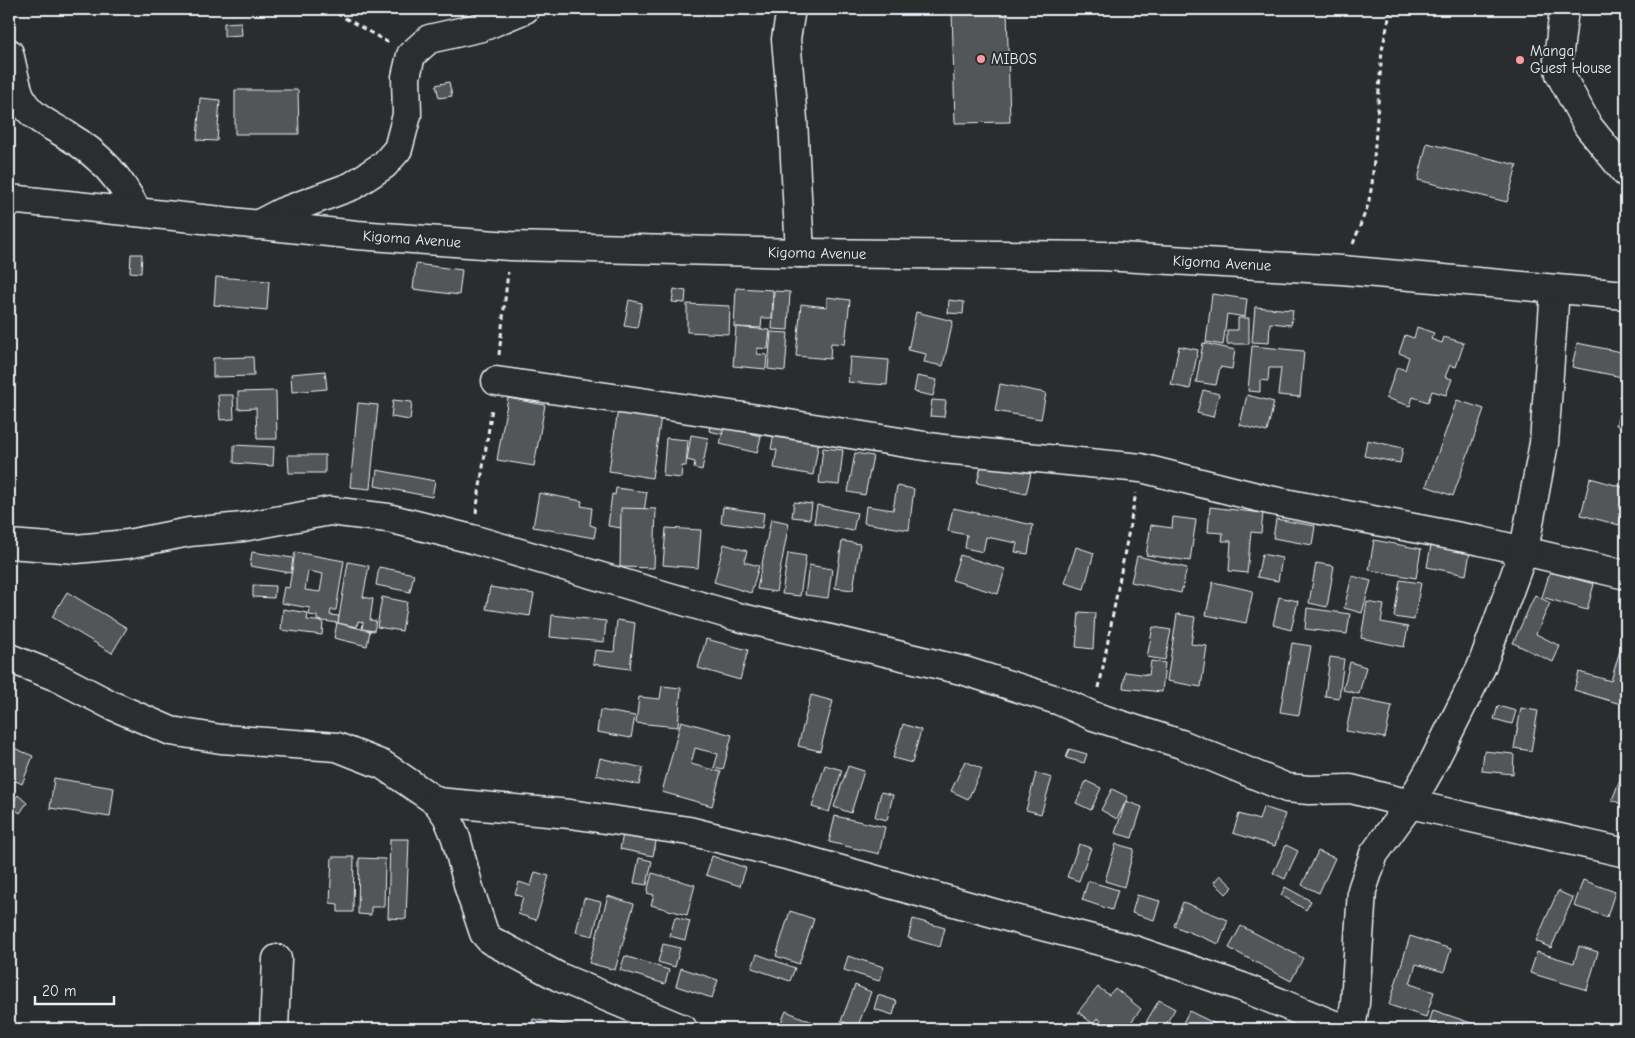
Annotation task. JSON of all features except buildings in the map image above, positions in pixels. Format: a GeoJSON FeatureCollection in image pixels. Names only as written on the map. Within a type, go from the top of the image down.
{"type":"FeatureCollection","features":[{"type":"Feature","properties":{"kind":"street"},"geometry":{"type":"LineString","coordinates":[[257,225],[282,212],[352,186],[384,165],[398,149],[407,115],[406,77],[411,55],[430,39],[482,27],[526,9]]}},
{"type":"Feature","properties":{"kind":"street"},"geometry":{"type":"LineString","coordinates":[[790,9],[786,39],[793,120],[800,253]]}},
{"type":"Feature","properties":{"kind":"street"},"geometry":{"type":"LineString","coordinates":[[1564,9],[1558,60],[1560,74],[1588,126],[1626,173]]}},
{"type":"Feature","properties":{"kind":"street"},"geometry":{"type":"LineString","coordinates":[[9,53],[23,104],[33,115],[84,146],[108,167],[122,185],[136,212]]}},
{"type":"Feature","properties":{"kind":"street","name":"Kigoma Avenue"},"geometry":{"type":"LineString","coordinates":[[9,199],[357,235],[510,246],[800,253],[1102,256],[1342,270],[1626,295]]}},
{"type":"Feature","properties":{"kind":"street"},"geometry":{"type":"LineString","coordinates":[[1351,1029],[1355,1003],[1362,890],[1374,854],[1410,804],[1430,771],[1481,668],[1524,550],[1544,443],[1556,289]]}},
{"type":"Feature","properties":{"kind":"street"},"geometry":{"type":"LineString","coordinates":[[496,381],[758,419],[943,449],[1141,468],[1269,500],[1524,550],[1626,575]]}},
{"type":"Feature","properties":{"kind":"street"},"geometry":{"type":"LineString","coordinates":[[9,544],[76,549],[128,544],[188,532],[243,526],[330,511],[388,518],[472,539],[738,617],[965,671],[1060,701],[1093,716],[1181,744],[1287,788],[1310,790],[1351,789],[1626,853]]}},
{"type":"Feature","properties":{"kind":"street"},"geometry":{"type":"LineString","coordinates":[[9,658],[57,677],[111,705],[171,731],[221,739],[337,747],[383,765],[437,802],[448,816],[484,933],[490,940],[560,977],[683,1029]]}},
{"type":"Feature","properties":{"kind":"street"},"geometry":{"type":"LineString","coordinates":[[437,802],[570,814],[689,831],[802,859],[1010,918],[1131,948],[1242,987],[1344,1029]]}},
{"type":"Feature","properties":{"kind":"street"},"geometry":{"type":"LineString","coordinates":[[274,1029],[277,958]]}},
{"type":"Feature","properties":{"kind":"path"},"geometry":{"type":"LineString","coordinates":[[330,9],[411,55]]}},
{"type":"Feature","properties":{"kind":"path"},"geometry":{"type":"LineString","coordinates":[[1342,270],[1368,206],[1372,185],[1382,50],[1391,9]]}},
{"type":"Feature","properties":{"kind":"path"},"geometry":{"type":"LineString","coordinates":[[1093,716],[1141,468]]}},
{"type":"Feature","properties":{"kind":"place","name":"MIBOS"},"geometry":{"type":"Point","coordinates":[981,59]}},
{"type":"Feature","properties":{"kind":"place","name":"Manga Guest House"},"geometry":{"type":"Point","coordinates":[1520,60]}}]}
